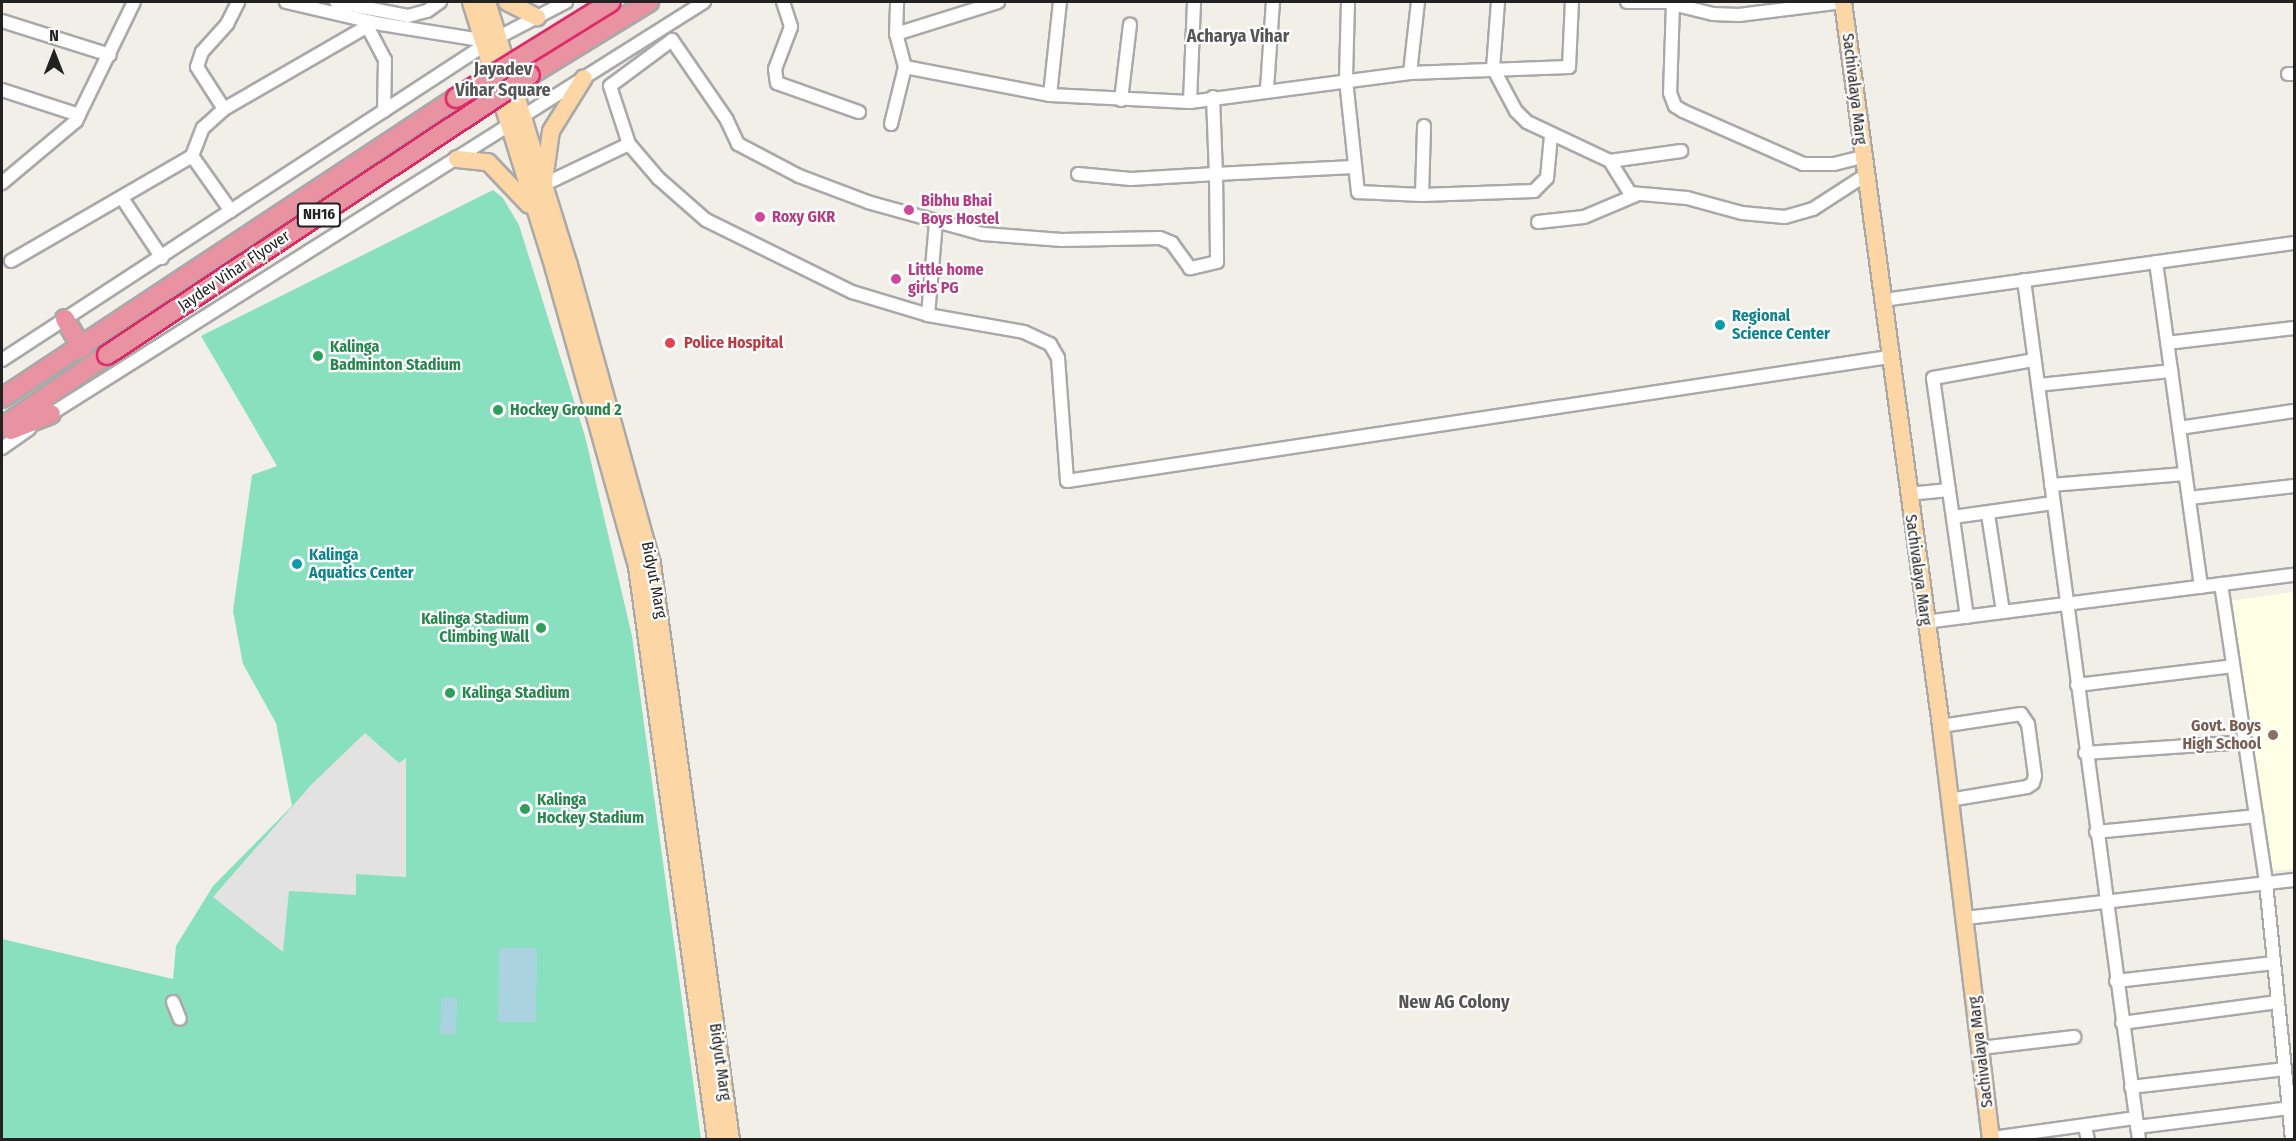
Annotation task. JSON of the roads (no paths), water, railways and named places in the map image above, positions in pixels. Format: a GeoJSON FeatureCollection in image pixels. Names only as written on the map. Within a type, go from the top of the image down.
{"type":"FeatureCollection","features":[{"type":"Feature","properties":{"kind":"highway","name":"Jaydev Vihar Flyover"},"geometry":{"type":"LineString","coordinates":[[2,398],[89,344],[456,98],[611,2]]}},
{"type":"Feature","properties":{"kind":"highway","name":"Jaydev Vihar Flyover"},"geometry":{"type":"LineString","coordinates":[[2,427],[447,128],[649,2]]}},
{"type":"Feature","properties":{"kind":"highway"},"geometry":{"type":"LineString","coordinates":[[65,319],[89,344]]}},
{"type":"Feature","properties":{"kind":"highway"},"geometry":{"type":"LineString","coordinates":[[2,433],[51,414]]}},
{"type":"Feature","properties":{"kind":"main road"},"geometry":{"type":"LineString","coordinates":[[471,2],[487,41]]}},
{"type":"Feature","properties":{"kind":"main road"},"geometry":{"type":"LineString","coordinates":[[487,2],[487,41]]}},
{"type":"Feature","properties":{"kind":"main road"},"geometry":{"type":"LineString","coordinates":[[507,2],[537,17]]}},
{"type":"Feature","properties":{"kind":"main road","name":"Sachivalaya Marg"},"geometry":{"type":"LineString","coordinates":[[1843,2],[1889,357],[1941,726],[1991,1139]]}},
{"type":"Feature","properties":{"kind":"main road","name":"Bidyut Marg"},"geometry":{"type":"LineString","coordinates":[[487,41],[515,124],[535,213],[637,567],[716,1140]]}},
{"type":"Feature","properties":{"kind":"main road"},"geometry":{"type":"LineString","coordinates":[[543,185],[550,131],[584,78]]}},
{"type":"Feature","properties":{"kind":"main road","name":"Bidyut Marg"},"geometry":{"type":"LineString","coordinates":[[515,124],[543,185],[643,526],[660,600],[731,1140]]}},
{"type":"Feature","properties":{"kind":"main road"},"geometry":{"type":"LineString","coordinates":[[457,159],[481,158],[501,171],[535,213]]}},
{"type":"Feature","properties":{"kind":"street"},"geometry":{"type":"LineString","coordinates":[[2,183],[79,115],[134,2]]}},
{"type":"Feature","properties":{"kind":"street"},"geometry":{"type":"LineString","coordinates":[[224,109],[197,67],[202,52],[227,24],[238,2]]}},
{"type":"Feature","properties":{"kind":"street"},"geometry":{"type":"LineString","coordinates":[[286,2],[366,23],[487,41]]}},
{"type":"Feature","properties":{"kind":"street"},"geometry":{"type":"LineString","coordinates":[[336,2],[408,16],[427,11],[440,2]]}},
{"type":"Feature","properties":{"kind":"street"},"geometry":{"type":"LineString","coordinates":[[2,360],[162,258],[487,41],[566,2]]}},
{"type":"Feature","properties":{"kind":"street"},"geometry":{"type":"LineString","coordinates":[[2,448],[51,414],[515,124],[704,2]]}},
{"type":"Feature","properties":{"kind":"street"},"geometry":{"type":"LineString","coordinates":[[783,2],[791,27],[775,69],[777,83],[859,112]]}},
{"type":"Feature","properties":{"kind":"street"},"geometry":{"type":"LineString","coordinates":[[891,124],[905,67],[896,34],[897,2]]}},
{"type":"Feature","properties":{"kind":"street"},"geometry":{"type":"LineString","coordinates":[[896,34],[998,2]]}},
{"type":"Feature","properties":{"kind":"street"},"geometry":{"type":"LineString","coordinates":[[1050,95],[1060,2]]}},
{"type":"Feature","properties":{"kind":"street"},"geometry":{"type":"LineString","coordinates":[[1190,102],[1194,2]]}},
{"type":"Feature","properties":{"kind":"street"},"geometry":{"type":"LineString","coordinates":[[1267,89],[1273,2]]}},
{"type":"Feature","properties":{"kind":"street"},"geometry":{"type":"LineString","coordinates":[[1348,2],[1346,80],[1353,167],[1358,192],[1422,195],[1534,191],[1547,178],[1551,136]]}},
{"type":"Feature","properties":{"kind":"street"},"geometry":{"type":"LineString","coordinates":[[1410,72],[1418,2]]}},
{"type":"Feature","properties":{"kind":"street"},"geometry":{"type":"LineString","coordinates":[[1498,2],[1493,68],[1516,111],[1551,136],[1610,160],[1681,151]]}},
{"type":"Feature","properties":{"kind":"street"},"geometry":{"type":"LineString","coordinates":[[905,67],[1050,95],[1190,102],[1267,89],[1410,72],[1569,67],[1572,2]]}},
{"type":"Feature","properties":{"kind":"street"},"geometry":{"type":"LineString","coordinates":[[1628,2],[1674,3],[1713,14],[1738,15],[1843,2]]}},
{"type":"Feature","properties":{"kind":"street"},"geometry":{"type":"LineString","coordinates":[[1674,3],[1670,93],[1675,106],[1803,164],[1834,164],[1863,157]]}},
{"type":"Feature","properties":{"kind":"street"},"geometry":{"type":"LineString","coordinates":[[2,21],[110,55]]}},
{"type":"Feature","properties":{"kind":"street"},"geometry":{"type":"LineString","coordinates":[[11,261],[192,156],[199,135],[224,109],[366,23]]}},
{"type":"Feature","properties":{"kind":"street"},"geometry":{"type":"LineString","coordinates":[[366,23],[385,60],[384,111]]}},
{"type":"Feature","properties":{"kind":"street"},"geometry":{"type":"LineString","coordinates":[[1121,100],[1130,24]]}},
{"type":"Feature","properties":{"kind":"street"},"geometry":{"type":"LineString","coordinates":[[1213,97],[1218,257],[1212,266],[1196,270],[1186,266],[1172,243],[1160,238],[1021,238],[936,222],[868,202],[746,151],[672,40],[610,86],[629,144],[658,178],[706,220],[852,292],[928,315],[1024,332],[1050,345],[1058,358],[1067,481],[1889,357]]}},
{"type":"Feature","properties":{"kind":"street"},"geometry":{"type":"LineString","coordinates":[[2,90],[79,115]]}},
{"type":"Feature","properties":{"kind":"street"},"geometry":{"type":"LineString","coordinates":[[1422,195],[1424,126]]}},
{"type":"Feature","properties":{"kind":"street"},"geometry":{"type":"LineString","coordinates":[[543,185],[629,144]]}},
{"type":"Feature","properties":{"kind":"street"},"geometry":{"type":"LineString","coordinates":[[192,156],[231,211]]}},
{"type":"Feature","properties":{"kind":"street"},"geometry":{"type":"LineString","coordinates":[[1610,160],[1625,188],[1636,195]]}},
{"type":"Feature","properties":{"kind":"street"},"geometry":{"type":"LineString","coordinates":[[1078,174],[1131,179],[1353,167]]}},
{"type":"Feature","properties":{"kind":"street"},"geometry":{"type":"LineString","coordinates":[[1538,222],[1584,218],[1636,195],[1687,198],[1742,213],[1785,218],[1813,209],[1867,174]]}},
{"type":"Feature","properties":{"kind":"street"},"geometry":{"type":"LineString","coordinates":[[122,198],[162,258]]}},
{"type":"Feature","properties":{"kind":"street"},"geometry":{"type":"LineString","coordinates":[[928,315],[936,222]]}},
{"type":"Feature","properties":{"kind":"street"},"geometry":{"type":"LineString","coordinates":[[1883,300],[2295,243]]}},
{"type":"Feature","properties":{"kind":"street"},"geometry":{"type":"LineString","coordinates":[[2156,262],[2201,587]]}},
{"type":"Feature","properties":{"kind":"street"},"geometry":{"type":"LineString","coordinates":[[2024,280],[2104,901],[2139,1140]]}},
{"type":"Feature","properties":{"kind":"street"},"geometry":{"type":"LineString","coordinates":[[2167,343],[2295,328]]}},
{"type":"Feature","properties":{"kind":"street"},"geometry":{"type":"LineString","coordinates":[[1967,617],[1933,378],[2034,360]]}},
{"type":"Feature","properties":{"kind":"street"},"geometry":{"type":"LineString","coordinates":[[2038,386],[2171,371]]}},
{"type":"Feature","properties":{"kind":"street"},"geometry":{"type":"LineString","coordinates":[[2179,428],[2295,411]]}},
{"type":"Feature","properties":{"kind":"street"},"geometry":{"type":"LineString","coordinates":[[2050,485],[2186,474]]}},
{"type":"Feature","properties":{"kind":"street"},"geometry":{"type":"LineString","coordinates":[[2189,498],[2295,486]]}},
{"type":"Feature","properties":{"kind":"street"},"geometry":{"type":"LineString","coordinates":[[1908,494],[1949,490]]}},
{"type":"Feature","properties":{"kind":"street"},"geometry":{"type":"LineString","coordinates":[[1953,518],[2053,503]]}},
{"type":"Feature","properties":{"kind":"street"},"geometry":{"type":"LineString","coordinates":[[1988,514],[2003,612]]}},
{"type":"Feature","properties":{"kind":"street"},"geometry":{"type":"LineString","coordinates":[[1925,622],[2295,575]]}},
{"type":"Feature","properties":{"kind":"street"},"geometry":{"type":"LineString","coordinates":[[2221,584],[2265,883],[2292,1140]]}},
{"type":"Feature","properties":{"kind":"street"},"geometry":{"type":"LineString","coordinates":[[2077,685],[2233,666]]}},
{"type":"Feature","properties":{"kind":"street"},"geometry":{"type":"LineString","coordinates":[[1941,726],[2021,714],[2028,724],[2035,776],[2033,783],[2027,787],[1949,800]]}},
{"type":"Feature","properties":{"kind":"street"},"geometry":{"type":"LineString","coordinates":[[2085,753],[2244,742]]}},
{"type":"Feature","properties":{"kind":"street"},"geometry":{"type":"LineString","coordinates":[[2096,832],[2256,816]]}},
{"type":"Feature","properties":{"kind":"street"},"geometry":{"type":"LineString","coordinates":[[1965,918],[2295,880]]}},
{"type":"Feature","properties":{"kind":"street"},"geometry":{"type":"LineString","coordinates":[[2116,981],[2274,963]]}},
{"type":"Feature","properties":{"kind":"street"},"geometry":{"type":"LineString","coordinates":[[173,1002],[180,1019]]}},
{"type":"Feature","properties":{"kind":"street"},"geometry":{"type":"LineString","coordinates":[[2122,1023],[2278,1002]]}},
{"type":"Feature","properties":{"kind":"street"},"geometry":{"type":"LineString","coordinates":[[1980,1048],[2074,1037]]}},
{"type":"Feature","properties":{"kind":"street"},"geometry":{"type":"LineString","coordinates":[[2131,1087],[2285,1069]]}},
{"type":"Feature","properties":{"kind":"street"},"geometry":{"type":"LineString","coordinates":[[1991,1139],[2085,1127],[2289,1108]]}},
{"type":"Feature","properties":{"kind":"street"},"geometry":{"type":"LineString","coordinates":[[2085,1127],[2088,1140]]}},
{"type":"Feature","properties":{"kind":"water"},"geometry":{"type":"Polygon","coordinates":[[[499,948],[537,948],[536,1022],[498,1022],[499,948]]]}},
{"type":"Feature","properties":{"kind":"water"},"geometry":{"type":"Polygon","coordinates":[[[441,998],[457,998],[456,1035],[440,1035],[441,998]]]}},
{"type":"Feature","properties":{"kind":"place","name":"Bibhu Bhai Boys Hostel"},"geometry":{"type":"Point","coordinates":[909,210]}},
{"type":"Feature","properties":{"kind":"place","name":"Roxy GKR"},"geometry":{"type":"Point","coordinates":[760,217]}},
{"type":"Feature","properties":{"kind":"place","name":"Little home girls PG"},"geometry":{"type":"Point","coordinates":[896,279]}},
{"type":"Feature","properties":{"kind":"place","name":"Regional Science Center"},"geometry":{"type":"Point","coordinates":[1720,325]}},
{"type":"Feature","properties":{"kind":"place","name":"Police Hospital"},"geometry":{"type":"Point","coordinates":[670,343]}},
{"type":"Feature","properties":{"kind":"place","name":"Kalinga Badminton Stadium"},"geometry":{"type":"Point","coordinates":[318,356]}},
{"type":"Feature","properties":{"kind":"place","name":"Hockey Ground 2"},"geometry":{"type":"Point","coordinates":[498,410]}},
{"type":"Feature","properties":{"kind":"place","name":"Kalinga Aquatics Center"},"geometry":{"type":"Point","coordinates":[297,564]}},
{"type":"Feature","properties":{"kind":"place","name":"Kalinga Stadium Climbing Wall"},"geometry":{"type":"Point","coordinates":[541,628]}},
{"type":"Feature","properties":{"kind":"place","name":"Kalinga Stadium"},"geometry":{"type":"Point","coordinates":[450,693]}},
{"type":"Feature","properties":{"kind":"place","name":"Govt. Boys High School"},"geometry":{"type":"Point","coordinates":[2273,735]}},
{"type":"Feature","properties":{"kind":"place","name":"Kalinga Hockey Stadium"},"geometry":{"type":"Point","coordinates":[525,809]}},
{"type":"Feature","properties":{"kind":"district","name":"Acharya Vihar"},"geometry":{"type":"Point","coordinates":[1238,36]}},
{"type":"Feature","properties":{"kind":"district","name":"Jayadev Vihar Square"},"geometry":{"type":"Point","coordinates":[503,80]}},
{"type":"Feature","properties":{"kind":"district","name":"New AG Colony"},"geometry":{"type":"Point","coordinates":[1454,1002]}}]}
